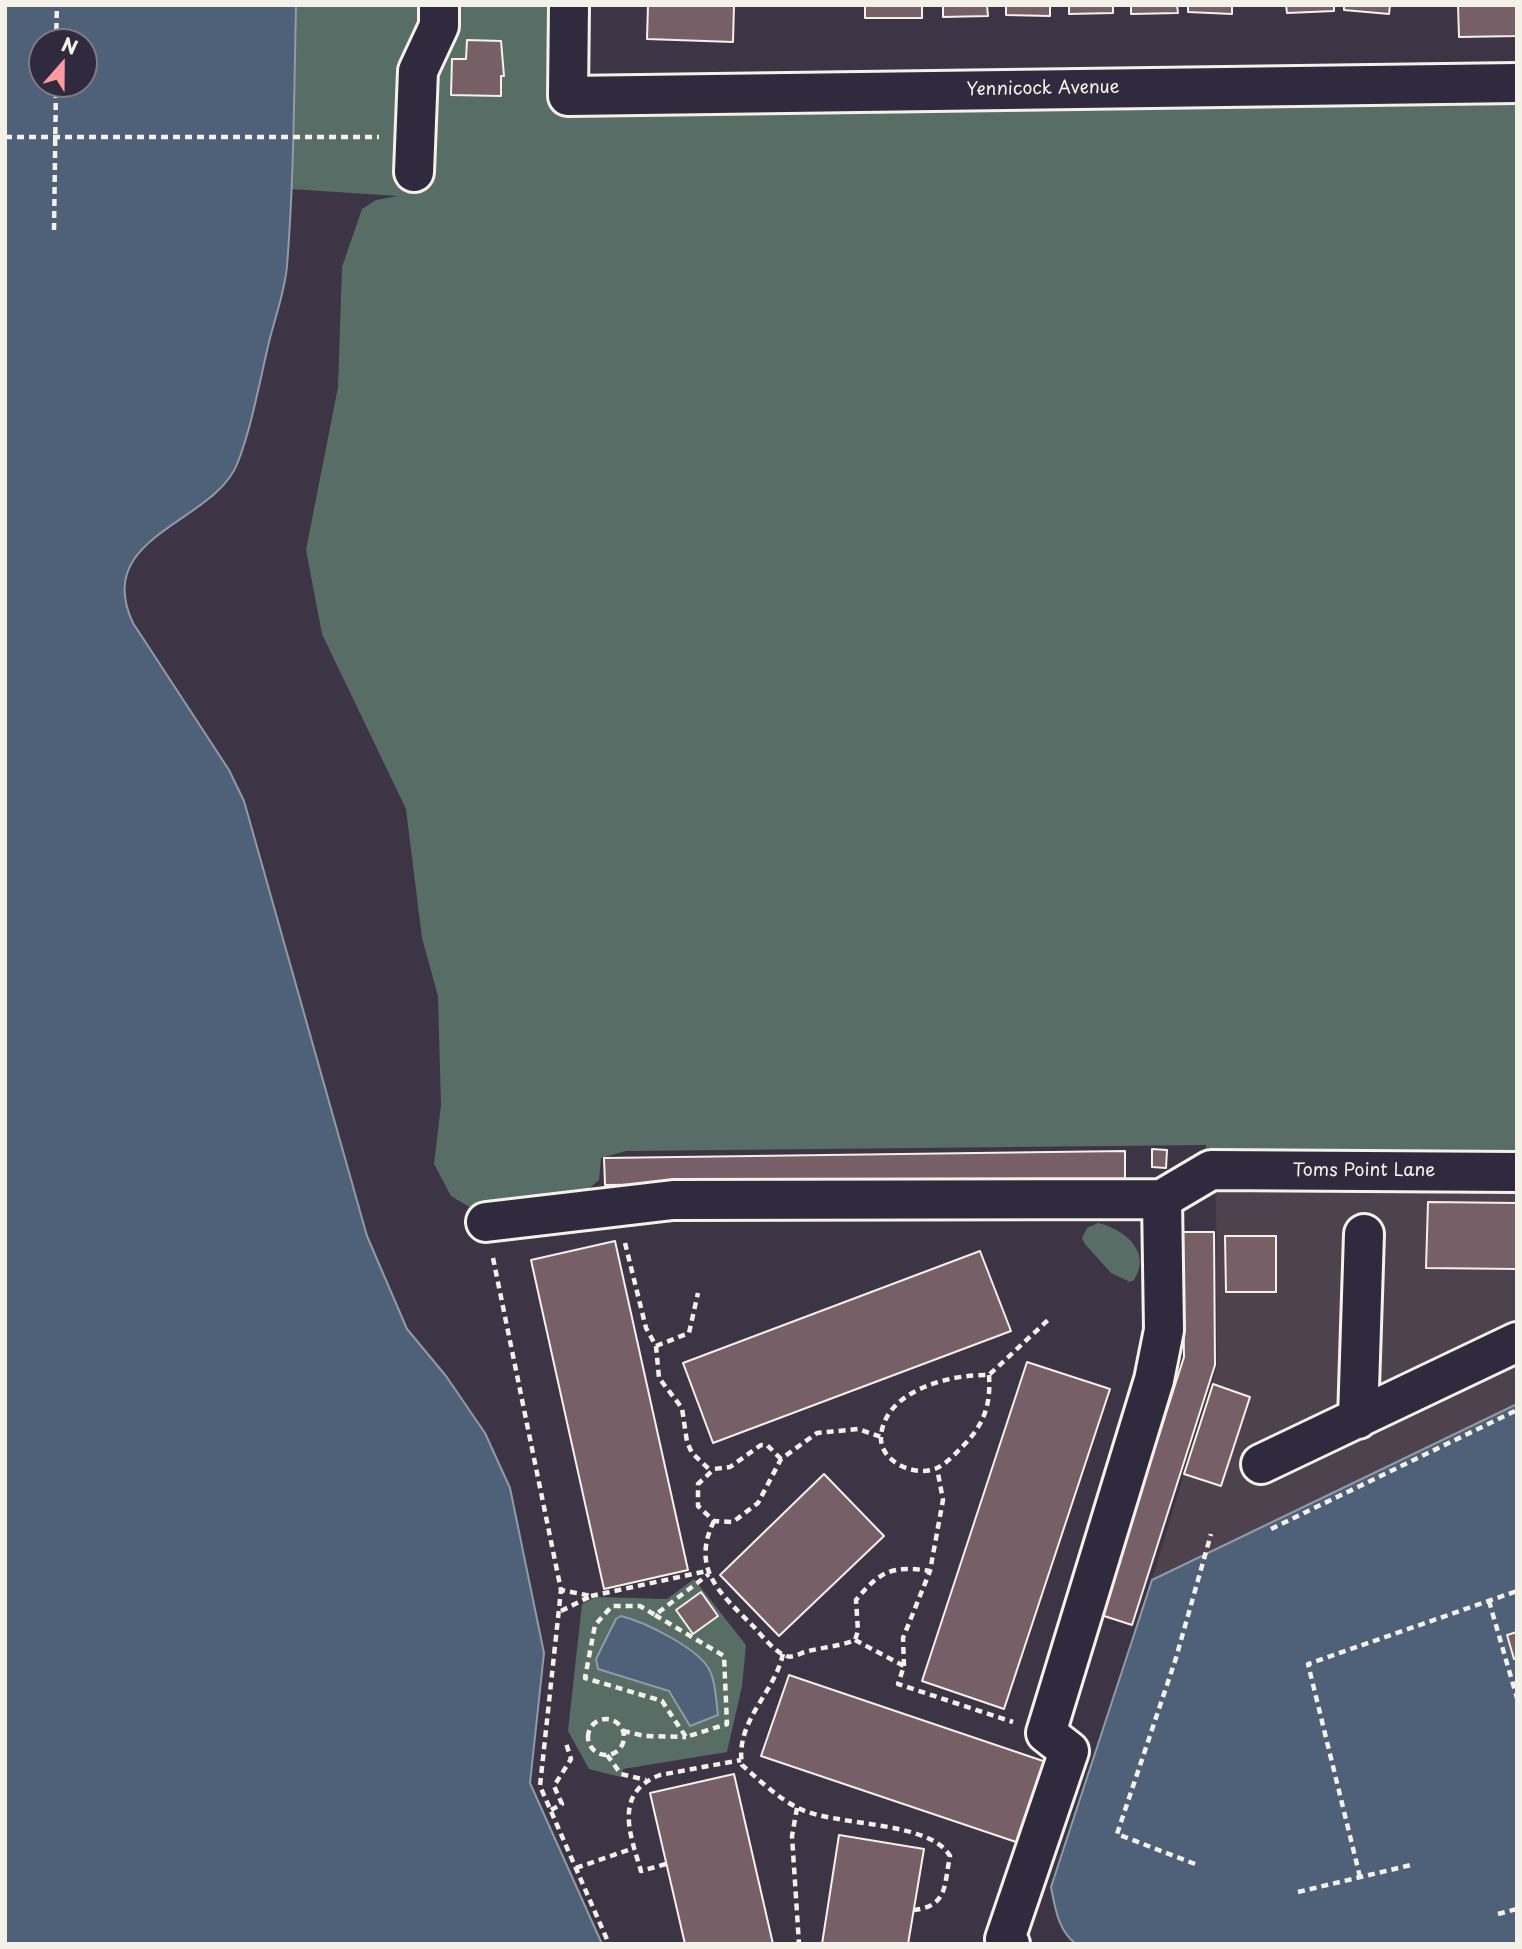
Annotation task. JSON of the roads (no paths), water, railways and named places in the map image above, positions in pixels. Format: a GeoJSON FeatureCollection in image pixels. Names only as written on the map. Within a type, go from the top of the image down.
{"type":"FeatureCollection","features":[{"type":"Feature","properties":{"kind":"street"},"geometry":{"type":"LineString","coordinates":[[414,155],[418,71],[439,26],[439,5]]}},
{"type":"Feature","properties":{"kind":"street","name":"Yennicock Avenue"},"geometry":{"type":"LineString","coordinates":[[569,5],[568,96],[1517,83]]}},
{"type":"Feature","properties":{"kind":"street","name":"Toms Point Lane"},"geometry":{"type":"LineString","coordinates":[[1162,1199],[1212,1170],[1517,1172]]}},
{"type":"Feature","properties":{"kind":"street"},"geometry":{"type":"LineString","coordinates":[[486,1222],[673,1200],[1162,1199],[1164,1330],[1154,1380],[1046,1733],[1069,1751],[1006,1939],[1010,1944]]}},
{"type":"Feature","properties":{"kind":"street"},"geometry":{"type":"LineString","coordinates":[[1358,1419],[1364,1234]]}},
{"type":"Feature","properties":{"kind":"street"},"geometry":{"type":"LineString","coordinates":[[1261,1464],[1517,1342]]}},
{"type":"Feature","properties":{"kind":"water"},"geometry":{"type":"Polygon","coordinates":[[[5,5],[296,5],[287,266],[248,432],[238,462],[225,483],[206,501],[142,549],[129,569],[125,593],[133,623],[229,770],[244,801],[367,1236],[407,1329],[446,1376],[485,1433],[510,1488],[544,1653],[530,1783],[602,1944],[5,1944],[5,5]]]}},
{"type":"Feature","properties":{"kind":"water"},"geometry":{"type":"Polygon","coordinates":[[[1517,1404],[1517,1944],[1076,1944],[1061,1926],[1051,1887],[1152,1580],[1517,1404]]]}},
{"type":"Feature","properties":{"kind":"water"},"geometry":{"type":"Polygon","coordinates":[[[621,1616],[671,1638],[704,1663],[713,1681],[718,1715],[690,1726],[669,1691],[598,1669],[596,1659],[616,1619],[621,1616]]]}}]}
